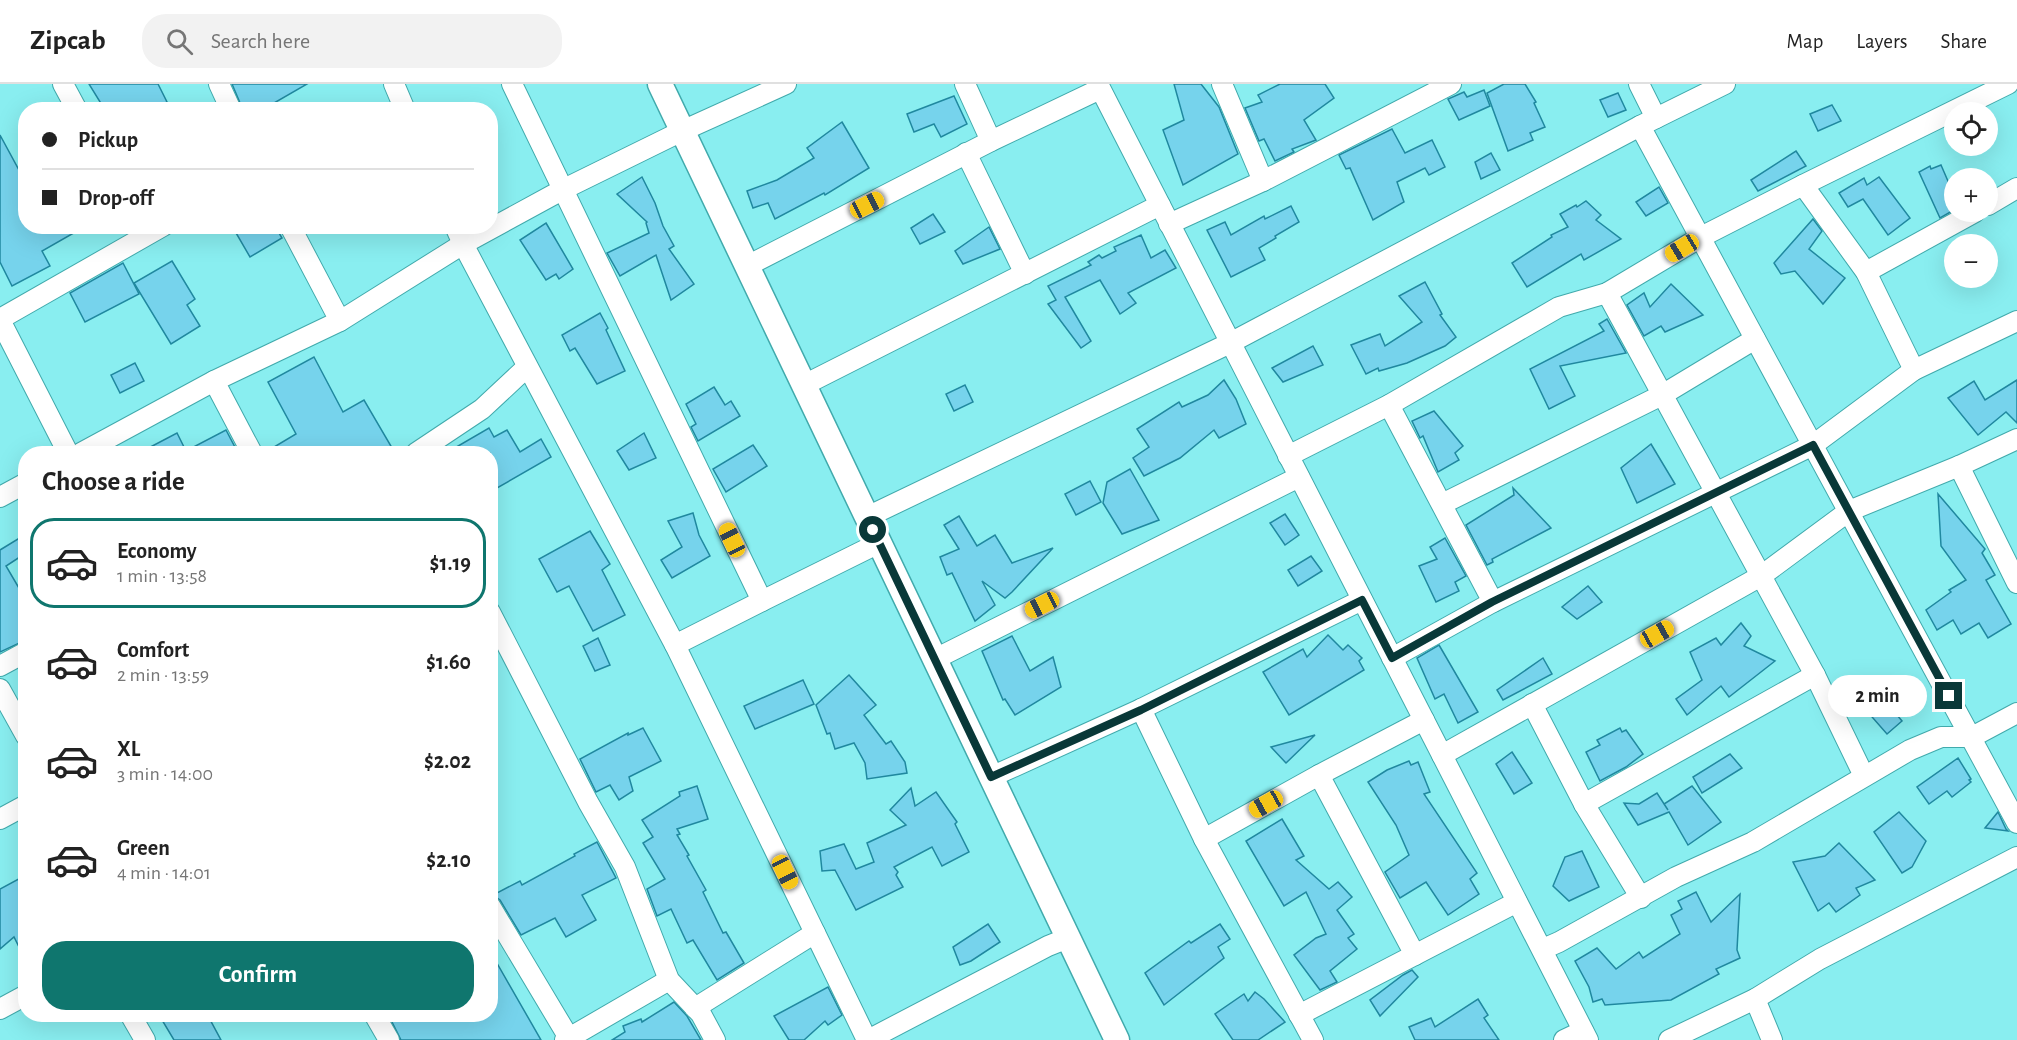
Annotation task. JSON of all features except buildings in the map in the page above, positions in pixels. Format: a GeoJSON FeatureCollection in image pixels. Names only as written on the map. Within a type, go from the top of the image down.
{"type":"FeatureCollection","features":[{"type":"Feature","properties":{"kind":"street"},"geometry":{"type":"LineString","coordinates":[[63,84],[73,102]]}},
{"type":"Feature","properties":{"kind":"street"},"geometry":{"type":"LineString","coordinates":[[219,84],[227,102]]}},
{"type":"Feature","properties":{"kind":"street"},"geometry":{"type":"LineString","coordinates":[[394,84],[402,102]]}},
{"type":"Feature","properties":{"kind":"street"},"geometry":{"type":"LineString","coordinates":[[512,84],[762,601]]}},
{"type":"Feature","properties":{"kind":"street"},"geometry":{"type":"LineString","coordinates":[[660,84],[1116,1040]]}},
{"type":"Feature","properties":{"kind":"street"},"geometry":{"type":"LineString","coordinates":[[498,219],[786,84]]}},
{"type":"Feature","properties":{"kind":"street"},"geometry":{"type":"LineString","coordinates":[[965,84],[991,141]]}},
{"type":"Feature","properties":{"kind":"street"},"geometry":{"type":"LineString","coordinates":[[1222,84],[1263,181]]}},
{"type":"Feature","properties":{"kind":"street"},"geometry":{"type":"LineString","coordinates":[[1169,224],[1263,181],[1451,84]]}},
{"type":"Feature","properties":{"kind":"street"},"geometry":{"type":"LineString","coordinates":[[1639,84],[1648,122],[1701,237],[2017,822]]}},
{"type":"Feature","properties":{"kind":"street"},"geometry":{"type":"LineString","coordinates":[[867,517],[1230,343],[1648,122],[1725,84]]}},
{"type":"Feature","properties":{"kind":"street"},"geometry":{"type":"LineString","coordinates":[[1288,456],[1389,405],[1559,307],[1607,293],[1701,237],[2008,84]]}},
{"type":"Feature","properties":{"kind":"street"},"geometry":{"type":"LineString","coordinates":[[747,266],[1099,87],[1586,1035],[1564,1040]]}},
{"type":"Feature","properties":{"kind":"street"},"geometry":{"type":"LineString","coordinates":[[966,153],[1025,274]]}},
{"type":"Feature","properties":{"kind":"street"},"geometry":{"type":"LineString","coordinates":[[1803,185],[1866,272],[1914,370]]}},
{"type":"Feature","properties":{"kind":"street"},"geometry":{"type":"LineString","coordinates":[[1998,199],[2017,188]]}},
{"type":"Feature","properties":{"kind":"street"},"geometry":{"type":"LineString","coordinates":[[804,385],[1160,205]]}},
{"type":"Feature","properties":{"kind":"street"},"geometry":{"type":"LineString","coordinates":[[1866,272],[1957,222]]}},
{"type":"Feature","properties":{"kind":"street"},"geometry":{"type":"LineString","coordinates":[[64,446],[0,319],[138,234]]}},
{"type":"Feature","properties":{"kind":"street"},"geometry":{"type":"LineString","coordinates":[[294,234],[340,321]]}},
{"type":"Feature","properties":{"kind":"street"},"geometry":{"type":"LineString","coordinates":[[94,446],[214,381],[340,321],[459,236],[675,645],[867,1040],[1048,946],[1068,938]]}},
{"type":"Feature","properties":{"kind":"street"},"geometry":{"type":"LineString","coordinates":[[1607,293],[1815,675],[1864,776]]}},
{"type":"Feature","properties":{"kind":"street"},"geometry":{"type":"LineString","coordinates":[[1392,658],[1492,602],[1813,445],[1914,370],[2017,321]]}},
{"type":"Feature","properties":{"kind":"street"},"geometry":{"type":"LineString","coordinates":[[1442,504],[1662,395],[1755,339]]}},
{"type":"Feature","properties":{"kind":"street"},"geometry":{"type":"LineString","coordinates":[[426,446],[482,409],[527,367]]}},
{"type":"Feature","properties":{"kind":"street"},"geometry":{"type":"LineString","coordinates":[[214,381],[248,446]]}},
{"type":"Feature","properties":{"kind":"street"},"geometry":{"type":"LineString","coordinates":[[1389,405],[1492,602]]}},
{"type":"Feature","properties":{"kind":"street"},"geometry":{"type":"LineString","coordinates":[[1442,755],[1761,576],[1849,511],[1959,466],[2017,439]]}},
{"type":"Feature","properties":{"kind":"street"},"geometry":{"type":"LineString","coordinates":[[1959,466],[2009,549],[2017,583]]}},
{"type":"Feature","properties":{"kind":"street"},"geometry":{"type":"LineString","coordinates":[[934,659],[1299,477]]}},
{"type":"Feature","properties":{"kind":"street"},"geometry":{"type":"LineString","coordinates":[[0,496],[18,487]]}},
{"type":"Feature","properties":{"kind":"street"},"geometry":{"type":"LineString","coordinates":[[675,645],[879,543]]}},
{"type":"Feature","properties":{"kind":"street"},"geometry":{"type":"LineString","coordinates":[[991,777],[1141,710],[1362,600]]}},
{"type":"Feature","properties":{"kind":"street"},"geometry":{"type":"LineString","coordinates":[[498,628],[588,802],[625,867],[669,980],[701,1014],[715,1040]]}},
{"type":"Feature","properties":{"kind":"street"},"geometry":{"type":"LineString","coordinates":[[0,666],[18,656]]}},
{"type":"Feature","properties":{"kind":"street"},"geometry":{"type":"LineString","coordinates":[[1584,804],[1815,675]]}},
{"type":"Feature","properties":{"kind":"street"},"geometry":{"type":"LineString","coordinates":[[0,689],[18,722]]}},
{"type":"Feature","properties":{"kind":"street"},"geometry":{"type":"LineString","coordinates":[[1532,704],[1584,804],[1641,898]]}},
{"type":"Feature","properties":{"kind":"street"},"geometry":{"type":"LineString","coordinates":[[1141,710],[1204,839],[1313,1040]]}},
{"type":"Feature","properties":{"kind":"street"},"geometry":{"type":"LineString","coordinates":[[1542,949],[1641,898],[1676,877],[1753,842],[1910,750],[1941,737],[1972,737],[2017,713]]}},
{"type":"Feature","properties":{"kind":"street"},"geometry":{"type":"LineString","coordinates":[[1204,839],[1424,720]]}},
{"type":"Feature","properties":{"kind":"street"},"geometry":{"type":"LineString","coordinates":[[1319,775],[1415,955]]}},
{"type":"Feature","properties":{"kind":"street"},"geometry":{"type":"LineString","coordinates":[[0,819],[18,809]]}},
{"type":"Feature","properties":{"kind":"street"},"geometry":{"type":"LineString","coordinates":[[1669,1040],[1755,999],[1820,959],[2017,857]]}},
{"type":"Feature","properties":{"kind":"street"},"geometry":{"type":"LineString","coordinates":[[1299,1015],[1517,902]]}},
{"type":"Feature","properties":{"kind":"street"},"geometry":{"type":"LineString","coordinates":[[498,920],[567,1039],[669,980]]}},
{"type":"Feature","properties":{"kind":"street"},"geometry":{"type":"LineString","coordinates":[[695,1008],[815,933]]}},
{"type":"Feature","properties":{"kind":"street"},"geometry":{"type":"LineString","coordinates":[[0,1009],[18,999]]}},
{"type":"Feature","properties":{"kind":"street"},"geometry":{"type":"LineString","coordinates":[[1755,999],[1772,1040]]}},
{"type":"Feature","properties":{"kind":"street"},"geometry":{"type":"LineString","coordinates":[[135,1022],[145,1040]]}},
{"type":"Feature","properties":{"kind":"street"},"geometry":{"type":"LineString","coordinates":[[379,1022],[389,1040]]}},
{"type":"Feature","properties":{"kind":"route"},"geometry":{"type":"LineString","coordinates":[[873,530],[991,777],[1141,710],[1362,600],[1392,658],[1492,602],[1813,445],[1949,696]]}}]}
